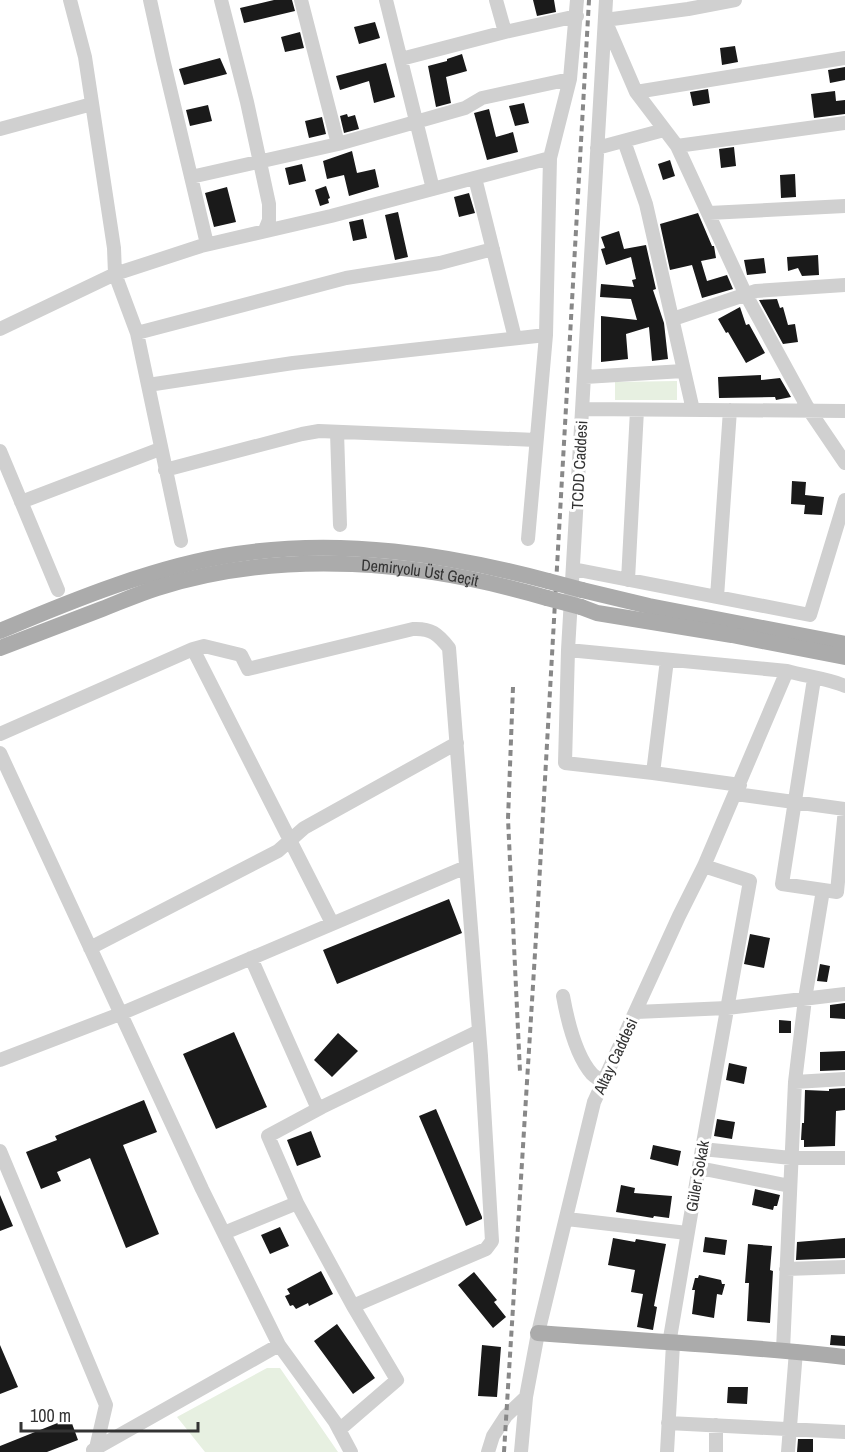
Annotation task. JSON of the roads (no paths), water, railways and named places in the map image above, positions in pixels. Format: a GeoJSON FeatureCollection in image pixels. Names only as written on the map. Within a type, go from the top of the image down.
{"type":"FeatureCollection","features":[{"type":"Feature","properties":{"kind":"main road","name":"Demiryolu Üst Geçit"},"geometry":{"type":"LineString","coordinates":[[0,631],[100,592],[162,571],[236,554],[285,549],[340,548],[402,552],[456,560],[547,589],[581,608],[597,613],[732,635],[845,657]]}},
{"type":"Feature","properties":{"kind":"main road","name":"Demiryolu Üst Geçit"},"geometry":{"type":"LineString","coordinates":[[0,648],[157,588],[204,576],[264,566],[329,562],[402,567],[494,585],[582,590],[649,606],[845,644]]}},
{"type":"Feature","properties":{"kind":"main road"},"geometry":{"type":"LineString","coordinates":[[538,1333],[845,1357]]}},
{"type":"Feature","properties":{"kind":"street"},"geometry":{"type":"LineString","coordinates":[[70,0],[85,57],[114,248],[115,274],[137,333],[181,541]]}},
{"type":"Feature","properties":{"kind":"street"},"geometry":{"type":"LineString","coordinates":[[150,0],[207,244]]}},
{"type":"Feature","properties":{"kind":"street"},"geometry":{"type":"LineString","coordinates":[[221,0],[269,204],[269,220],[265,230]]}},
{"type":"Feature","properties":{"kind":"street"},"geometry":{"type":"LineString","coordinates":[[301,0],[338,144]]}},
{"type":"Feature","properties":{"kind":"street"},"geometry":{"type":"LineString","coordinates":[[386,0],[433,189]]}},
{"type":"Feature","properties":{"kind":"street"},"geometry":{"type":"LineString","coordinates":[[496,0],[505,32]]}},
{"type":"Feature","properties":{"kind":"street"},"geometry":{"type":"LineString","coordinates":[[528,539],[546,335],[550,158],[570,80],[577,0]]}},
{"type":"Feature","properties":{"kind":"street","name":"TCDD Caddesi"},"geometry":{"type":"LineString","coordinates":[[606,0],[568,650],[565,763],[653,773]]}},
{"type":"Feature","properties":{"kind":"street"},"geometry":{"type":"LineString","coordinates":[[735,0],[688,5],[605,20],[636,92],[677,146],[745,293],[809,410],[845,464]]}},
{"type":"Feature","properties":{"kind":"street"},"geometry":{"type":"LineString","coordinates":[[401,59],[577,16]]}},
{"type":"Feature","properties":{"kind":"street"},"geometry":{"type":"LineString","coordinates":[[636,92],[845,58]]}},
{"type":"Feature","properties":{"kind":"street"},"geometry":{"type":"LineString","coordinates":[[191,177],[338,144],[465,108],[482,98],[570,80]]}},
{"type":"Feature","properties":{"kind":"street"},"geometry":{"type":"LineString","coordinates":[[0,129],[92,104]]}},
{"type":"Feature","properties":{"kind":"street"},"geometry":{"type":"LineString","coordinates":[[677,146],[845,123]]}},
{"type":"Feature","properties":{"kind":"street"},"geometry":{"type":"LineString","coordinates":[[597,148],[664,130]]}},
{"type":"Feature","properties":{"kind":"street"},"geometry":{"type":"LineString","coordinates":[[624,141],[646,204],[693,410]]}},
{"type":"Feature","properties":{"kind":"street"},"geometry":{"type":"LineString","coordinates":[[0,329],[115,274],[207,244],[331,216],[550,158]]}},
{"type":"Feature","properties":{"kind":"street"},"geometry":{"type":"LineString","coordinates":[[476,178],[515,338]]}},
{"type":"Feature","properties":{"kind":"street"},"geometry":{"type":"LineString","coordinates":[[709,213],[845,206]]}},
{"type":"Feature","properties":{"kind":"street"},"geometry":{"type":"LineString","coordinates":[[137,333],[346,278],[440,263],[493,249]]}},
{"type":"Feature","properties":{"kind":"street"},"geometry":{"type":"LineString","coordinates":[[673,319],[745,293],[845,285]]}},
{"type":"Feature","properties":{"kind":"street"},"geometry":{"type":"LineString","coordinates":[[148,386],[293,363],[546,335]]}},
{"type":"Feature","properties":{"kind":"street"},"geometry":{"type":"LineString","coordinates":[[585,377],[683,371]]}},
{"type":"Feature","properties":{"kind":"street"},"geometry":{"type":"LineString","coordinates":[[583,409],[845,411]]}},
{"type":"Feature","properties":{"kind":"street"},"geometry":{"type":"LineString","coordinates":[[628,580],[637,410]]}},
{"type":"Feature","properties":{"kind":"street"},"geometry":{"type":"LineString","coordinates":[[717,597],[730,410]]}},
{"type":"Feature","properties":{"kind":"street"},"geometry":{"type":"LineString","coordinates":[[165,470],[319,431],[536,440]]}},
{"type":"Feature","properties":{"kind":"street"},"geometry":{"type":"LineString","coordinates":[[337,432],[340,525]]}},
{"type":"Feature","properties":{"kind":"street"},"geometry":{"type":"LineString","coordinates":[[21,502],[160,449]]}},
{"type":"Feature","properties":{"kind":"street"},"geometry":{"type":"LineString","coordinates":[[0,451],[58,590]]}},
{"type":"Feature","properties":{"kind":"street"},"geometry":{"type":"LineString","coordinates":[[573,569],[810,615],[845,500]]}},
{"type":"Feature","properties":{"kind":"street"},"geometry":{"type":"LineString","coordinates":[[0,734],[193,648],[204,646],[241,655],[248,669],[413,629],[427,628],[438,635],[449,648],[479,1031],[492,1241],[486,1249],[353,1306]]}},
{"type":"Feature","properties":{"kind":"street"},"geometry":{"type":"LineString","coordinates":[[193,648],[332,923]]}},
{"type":"Feature","properties":{"kind":"street"},"geometry":{"type":"LineString","coordinates":[[568,650],[787,671],[845,686]]}},
{"type":"Feature","properties":{"kind":"street"},"geometry":{"type":"LineString","coordinates":[[817,651],[845,665]]}},
{"type":"Feature","properties":{"kind":"street"},"geometry":{"type":"LineString","coordinates":[[667,660],[653,773],[794,803],[845,809],[837,892],[782,884],[794,803],[814,679]]}},
{"type":"Feature","properties":{"kind":"street","name":"Altay Caddesi"},"geometry":{"type":"LineString","coordinates":[[521,1452],[526,1397],[538,1333],[594,1102],[704,866],[787,671]]}},
{"type":"Feature","properties":{"kind":"street"},"geometry":{"type":"LineString","coordinates":[[90,948],[278,851],[304,828],[457,743]]}},
{"type":"Feature","properties":{"kind":"street"},"geometry":{"type":"LineString","coordinates":[[0,753],[120,1014],[279,1345],[339,1430],[351,1452]]}},
{"type":"Feature","properties":{"kind":"street","name":"Güler Sokak"},"geometry":{"type":"LineString","coordinates":[[667,1452],[671,1344],[687,1233],[750,881],[704,866]]}},
{"type":"Feature","properties":{"kind":"street"},"geometry":{"type":"LineString","coordinates":[[0,1060],[120,1014],[466,867]]}},
{"type":"Feature","properties":{"kind":"street"},"geometry":{"type":"LineString","coordinates":[[789,1452],[791,1429],[786,1269],[795,1082],[822,890]]}},
{"type":"Feature","properties":{"kind":"street"},"geometry":{"type":"LineString","coordinates":[[251,958],[318,1109]]}},
{"type":"Feature","properties":{"kind":"street"},"geometry":{"type":"LineString","coordinates":[[636,1012],[727,1008],[845,994]]}},
{"type":"Feature","properties":{"kind":"street"},"geometry":{"type":"LineString","coordinates":[[563,996],[575,1042],[585,1063],[592,1074],[604,1082]]}},
{"type":"Feature","properties":{"kind":"street"},"geometry":{"type":"LineString","coordinates":[[339,1430],[397,1380],[353,1306],[297,1203],[268,1136],[318,1109],[479,1031]]}},
{"type":"Feature","properties":{"kind":"street"},"geometry":{"type":"LineString","coordinates":[[795,1082],[845,1079]]}},
{"type":"Feature","properties":{"kind":"street"},"geometry":{"type":"LineString","coordinates":[[702,1149],[791,1158],[845,1158]]}},
{"type":"Feature","properties":{"kind":"street"},"geometry":{"type":"LineString","coordinates":[[0,1151],[106,1405],[93,1450]]}},
{"type":"Feature","properties":{"kind":"street"},"geometry":{"type":"LineString","coordinates":[[699,1168],[790,1186]]}},
{"type":"Feature","properties":{"kind":"street"},"geometry":{"type":"LineString","coordinates":[[224,1233],[297,1203]]}},
{"type":"Feature","properties":{"kind":"street"},"geometry":{"type":"LineString","coordinates":[[567,1219],[687,1233]]}},
{"type":"Feature","properties":{"kind":"street"},"geometry":{"type":"LineString","coordinates":[[786,1269],[845,1267]]}},
{"type":"Feature","properties":{"kind":"street"},"geometry":{"type":"LineString","coordinates":[[93,1450],[279,1345]]}},
{"type":"Feature","properties":{"kind":"street"},"geometry":{"type":"LineString","coordinates":[[488,1452],[493,1436],[506,1416],[526,1397]]}},
{"type":"Feature","properties":{"kind":"street"},"geometry":{"type":"LineString","coordinates":[[668,1423],[845,1432]]}},
{"type":"Feature","properties":{"kind":"street"},"geometry":{"type":"LineString","coordinates":[[716,1425],[716,1452]]}},
{"type":"Feature","properties":{"kind":"railway"},"geometry":{"type":"LineString","coordinates":[[504,1452],[537,921],[589,0]]}},
{"type":"Feature","properties":{"kind":"railway"},"geometry":{"type":"LineString","coordinates":[[513,687],[508,819],[520,1072]]}}]}
